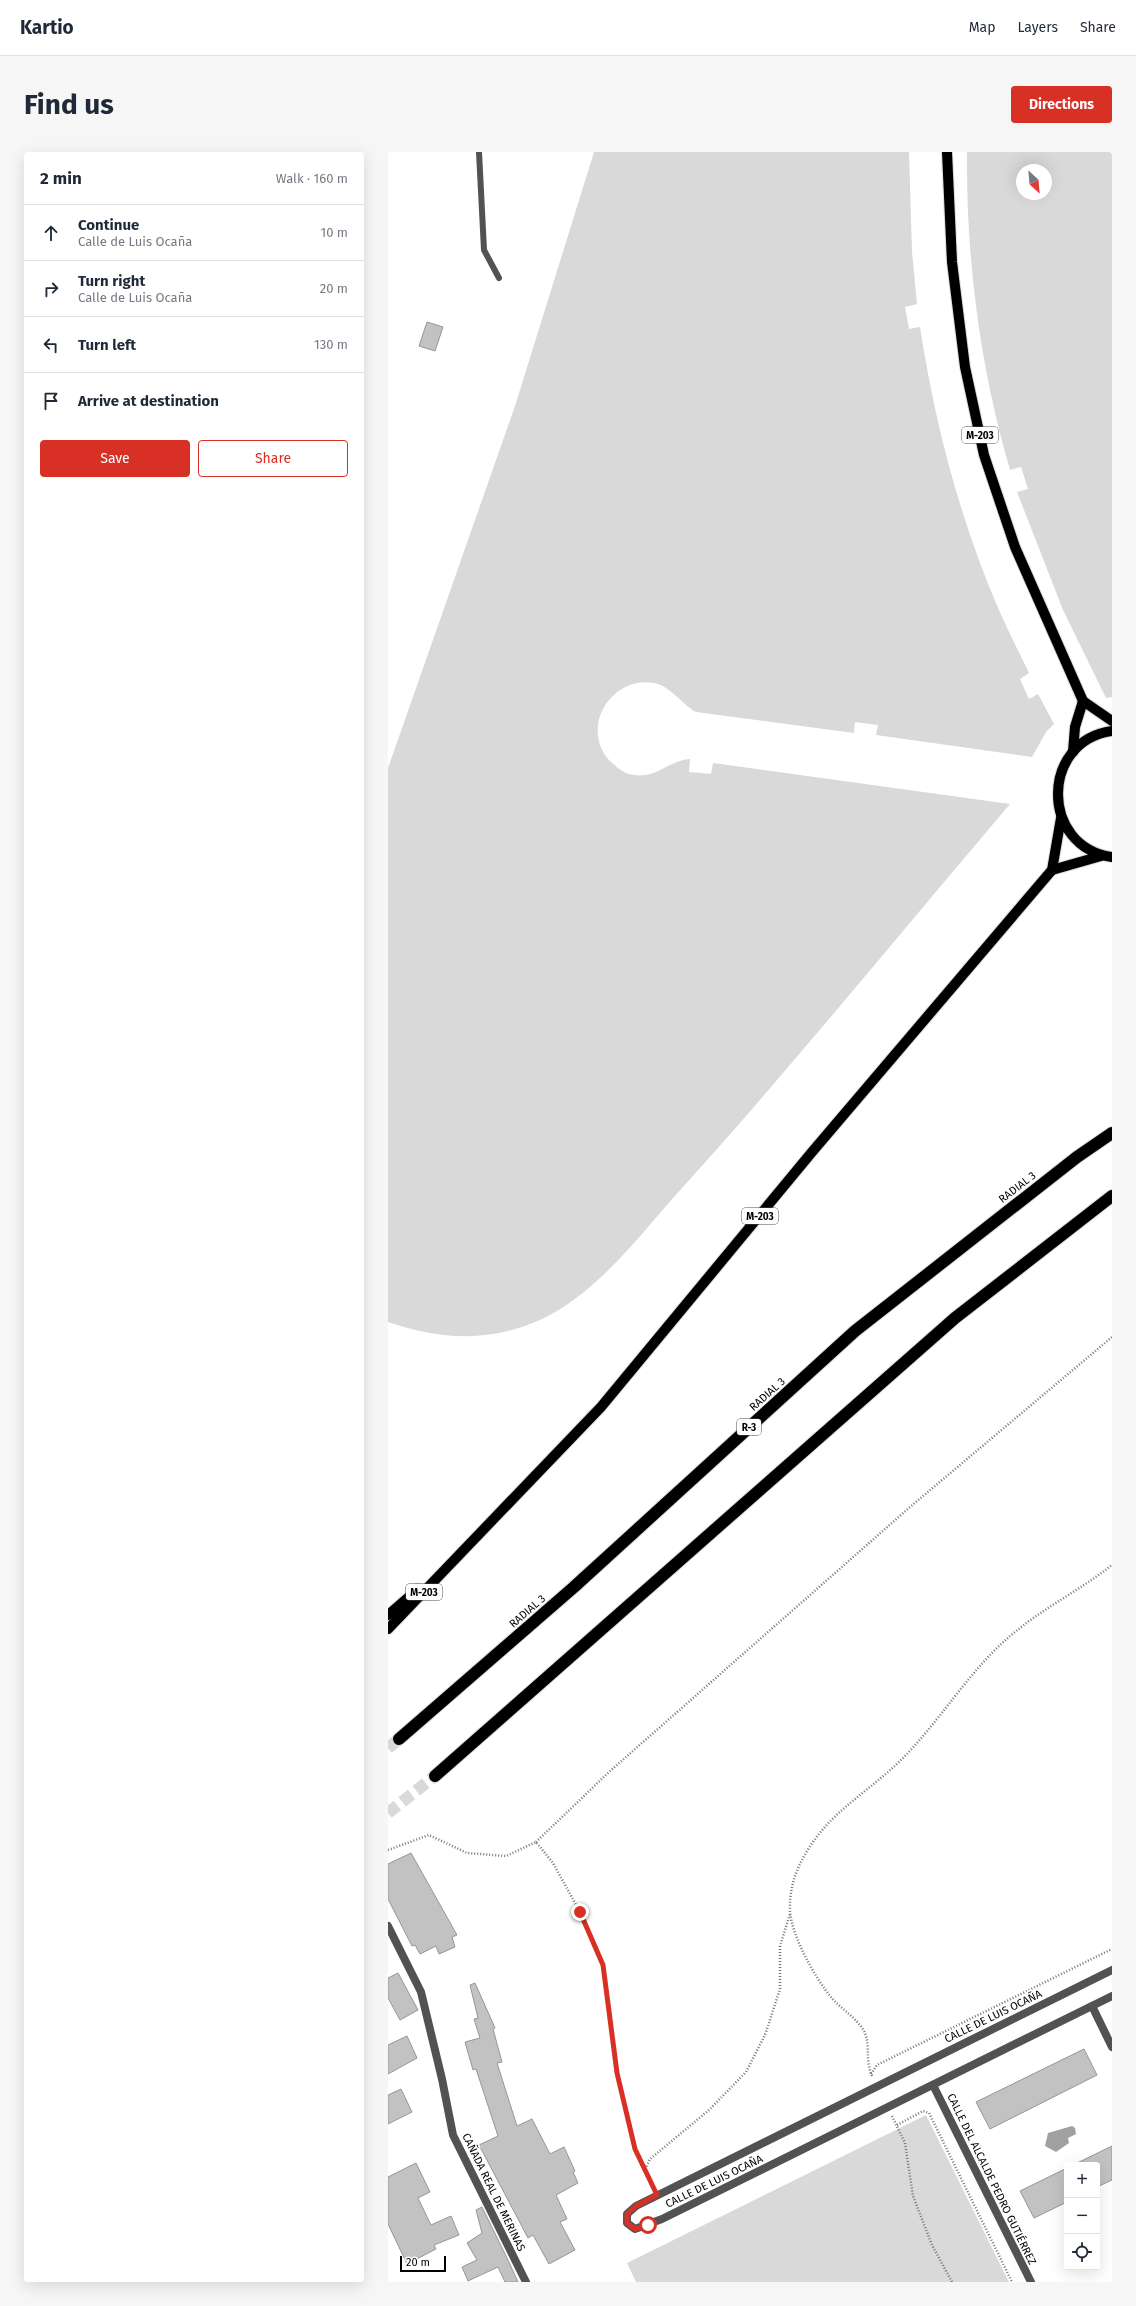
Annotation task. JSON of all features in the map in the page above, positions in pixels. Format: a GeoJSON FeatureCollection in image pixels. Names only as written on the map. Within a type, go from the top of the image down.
{"type":"FeatureCollection","features":[{"type":"Feature","properties":{"kind":"highway","name":"RADIAL 3"},"geometry":{"type":"LineString","coordinates":[[399,1739],[574,1587],[855,1331],[1077,1157],[1112,1133]]}},
{"type":"Feature","properties":{"kind":"highway"},"geometry":{"type":"LineString","coordinates":[[435,1776],[955,1318],[1112,1196]]}},
{"type":"Feature","properties":{"kind":"main road","name":"M-203"},"geometry":{"type":"LineString","coordinates":[[947,152],[953,269],[965,367],[984,455],[1015,547],[1083,701]]}},
{"type":"Feature","properties":{"kind":"main road"},"geometry":{"type":"LineString","coordinates":[[1073,752],[1075,727],[1083,701],[1112,721]]}},
{"type":"Feature","properties":{"kind":"main road"},"geometry":{"type":"LineString","coordinates":[[1101,856],[1084,847],[1071,834],[1061,818],[1057,801],[1058,784],[1063,767],[1073,752],[1087,740],[1104,732],[1112,731]]}},
{"type":"Feature","properties":{"kind":"main road"},"geometry":{"type":"LineString","coordinates":[[1061,818],[1052,870],[1101,856],[1112,857]]}},
{"type":"Feature","properties":{"kind":"main road","name":"M-203"},"geometry":{"type":"LineString","coordinates":[[388,1630],[601,1407],[812,1152],[1052,870]]}},
{"type":"Feature","properties":{"kind":"main road","name":"M-203"},"geometry":{"type":"LineString","coordinates":[[388,1615],[459,1554]]}},
{"type":"Feature","properties":{"kind":"street","name":"CAÑADA REAL DE MERINAS"},"geometry":{"type":"LineString","coordinates":[[388,1926],[421,1992],[442,2079],[453,2135],[526,2282]]}},
{"type":"Feature","properties":{"kind":"street","name":"CALLE DE LUIS OCAÑA"},"geometry":{"type":"LineString","coordinates":[[1112,1970],[657,2195],[636,2206],[627,2214],[627,2223],[635,2229],[662,2219],[1112,1996]]}},
{"type":"Feature","properties":{"kind":"street"},"geometry":{"type":"LineString","coordinates":[[1092,2006],[1112,2047]]}},
{"type":"Feature","properties":{"kind":"street","name":"CALLE DEL ALCALDE PEDRO GUTIÉRREZ"},"geometry":{"type":"LineString","coordinates":[[933,2085],[1031,2282]]}},
{"type":"Feature","properties":{"kind":"lane"},"geometry":{"type":"LineString","coordinates":[[479,152],[484,250],[499,278]]}},
{"type":"Feature","properties":{"kind":"path"},"geometry":{"type":"LineString","coordinates":[[388,1850],[429,1835],[468,1853],[506,1856],[536,1842],[609,1772],[910,1506],[1112,1336]]}},
{"type":"Feature","properties":{"kind":"path"},"geometry":{"type":"LineString","coordinates":[[644,2169],[650,2159],[709,2110],[746,2072],[765,2035],[780,1989],[780,1946],[790,1913],[791,1893],[796,1871],[820,1832],[844,1807],[899,1762],[961,1691],[982,1663],[1007,1638],[1030,1620],[1092,1580],[1112,1565]]}},
{"type":"Feature","properties":{"kind":"path"},"geometry":{"type":"LineString","coordinates":[[536,1842],[553,1863],[580,1912],[603,1965],[617,2073],[635,2149],[657,2195]]}},
{"type":"Feature","properties":{"kind":"path"},"geometry":{"type":"LineString","coordinates":[[790,1913],[796,1936],[821,1982],[830,1996],[863,2028],[867,2037],[867,2062],[871,2074],[877,2065],[1112,1949]]}},
{"type":"Feature","properties":{"kind":"path"},"geometry":{"type":"LineString","coordinates":[[952,2282],[932,2245],[913,2196],[905,2143],[896,2123],[923,2111],[929,2113],[1012,2282]]}},
{"type":"Feature","properties":{"kind":"shaded area"},"geometry":{"type":"Polygon","coordinates":[[[594,152],[909,152],[912,252],[917,304],[905,307],[909,329],[920,327],[933,399],[950,471],[972,541],[985,576],[1002,618],[1029,673],[1020,679],[1029,699],[1038,694],[1054,724],[1046,732],[1032,757],[876,735],[878,725],[855,722],[854,733],[696,712],[671,691],[654,683],[639,683],[625,687],[613,696],[604,706],[599,719],[598,733],[601,747],[609,760],[621,770],[629,774],[647,775],[682,760],[690,759],[689,772],[711,774],[713,763],[1010,804],[766,1093],[618,1260],[601,1277],[563,1307],[542,1319],[523,1327],[484,1335],[446,1335],[408,1328],[388,1322],[388,768],[515,406],[594,152]]]}},
{"type":"Feature","properties":{"kind":"shaded area"},"geometry":{"type":"Polygon","coordinates":[[[967,152],[1112,152],[1112,697],[1106,698],[1063,610],[1017,492],[1028,489],[1021,467],[1010,470],[990,392],[983,353],[972,273],[969,233],[967,152]]]}},
{"type":"Feature","properties":{"kind":"shaded area"},"geometry":{"type":"Polygon","coordinates":[[[926,2115],[1009,2282],[636,2282],[627,2263],[926,2115]]]}},
{"type":"Feature","properties":{"kind":"shaded area"},"geometry":{"type":"Polygon","coordinates":[[[1072,2126],[1075,2128],[1076,2134],[1068,2138],[1069,2143],[1056,2152],[1045,2146],[1048,2133],[1072,2126]]]}},
{"type":"Feature","properties":{"kind":"building"},"geometry":{"type":"Polygon","coordinates":[[[427,322],[443,327],[435,351],[419,346],[427,322]]]}},
{"type":"Feature","properties":{"kind":"building"},"geometry":{"type":"Polygon","coordinates":[[[411,1853],[457,1935],[452,1937],[455,1947],[439,1954],[436,1946],[420,1954],[415,1945],[412,1946],[388,1899],[388,1864],[411,1853]]]}},
{"type":"Feature","properties":{"kind":"building"},"geometry":{"type":"Polygon","coordinates":[[[398,1973],[418,2010],[400,2020],[388,1998],[388,1978],[398,1973]]]}},
{"type":"Feature","properties":{"kind":"building"},"geometry":{"type":"Polygon","coordinates":[[[475,1983],[495,2028],[493,2029],[502,2062],[497,2063],[517,2126],[532,2119],[550,2154],[564,2147],[575,2171],[573,2172],[578,2183],[556,2195],[567,2219],[560,2222],[575,2250],[549,2264],[533,2235],[528,2238],[479,2145],[498,2136],[476,2069],[473,2070],[465,2042],[480,2038],[474,2019],[478,2018],[470,1985],[475,1983]]]}},
{"type":"Feature","properties":{"kind":"building"},"geometry":{"type":"Polygon","coordinates":[[[407,2036],[417,2058],[388,2074],[388,2045],[407,2036]]]}},
{"type":"Feature","properties":{"kind":"building"},"geometry":{"type":"Polygon","coordinates":[[[1084,2049],[1097,2075],[990,2129],[976,2102],[1084,2049]]]}},
{"type":"Feature","properties":{"kind":"building"},"geometry":{"type":"Polygon","coordinates":[[[401,2089],[412,2112],[388,2124],[388,2095],[401,2089]]]}},
{"type":"Feature","properties":{"kind":"building"},"geometry":{"type":"Polygon","coordinates":[[[1112,2146],[1112,2180],[1100,2186],[1100,2162],[1079,2162],[1112,2146]]]}},
{"type":"Feature","properties":{"kind":"building"},"geometry":{"type":"Polygon","coordinates":[[[416,2163],[430,2192],[418,2198],[431,2225],[451,2216],[459,2235],[434,2245],[436,2249],[407,2264],[388,2224],[388,2177],[416,2163]]]}},
{"type":"Feature","properties":{"kind":"building"},"geometry":{"type":"Polygon","coordinates":[[[1064,2169],[1064,2203],[1034,2218],[1020,2191],[1064,2169]]]}},
{"type":"Feature","properties":{"kind":"building"},"geometry":{"type":"Polygon","coordinates":[[[482,2207],[518,2282],[505,2282],[498,2267],[468,2281],[462,2267],[477,2260],[467,2243],[482,2233],[476,2210],[482,2207]]]}},
{"type":"Feature","properties":{"kind":"tunnel"},"geometry":{"type":"LineString","coordinates":[[388,1748],[399,1739]]}},
{"type":"Feature","properties":{"kind":"tunnel"},"geometry":{"type":"LineString","coordinates":[[388,1813],[435,1776]]}},
{"type":"Feature","properties":{"kind":"route"},"geometry":{"type":"LineString","coordinates":[[580,1912],[603,1965],[617,2073],[635,2149],[657,2195],[636,2206],[627,2214],[627,2223],[635,2229],[648,2225]]}}]}
